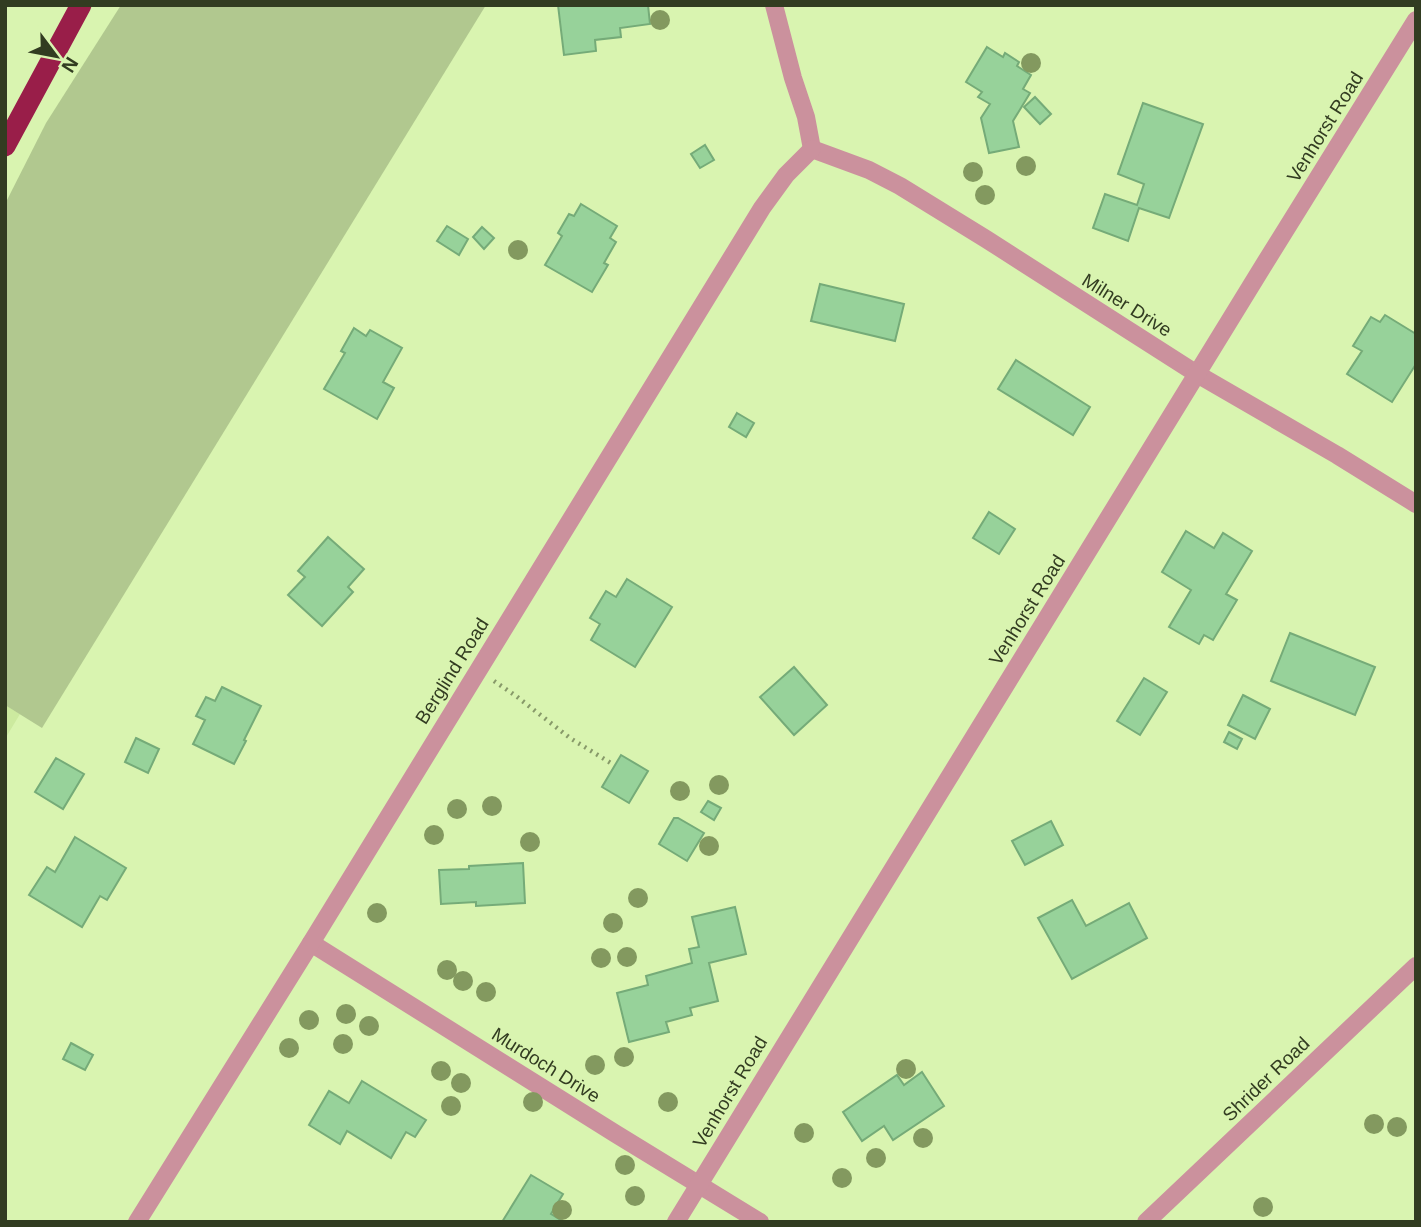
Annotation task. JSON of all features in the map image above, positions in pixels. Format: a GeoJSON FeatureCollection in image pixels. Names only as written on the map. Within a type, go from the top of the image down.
{"type":"FeatureCollection","features":[{"type":"Feature","properties":{"kind":"highway"},"geometry":{"type":"LineString","coordinates":[[5,146],[81,5]]}},
{"type":"Feature","properties":{"kind":"street"},"geometry":{"type":"LineString","coordinates":[[774,5],[789,66],[806,117],[812,149]]}},
{"type":"Feature","properties":{"kind":"street","name":"Venhorst Road"},"geometry":{"type":"LineString","coordinates":[[676,1222],[1416,20]]}},
{"type":"Feature","properties":{"kind":"street","name":"Milner Drive"},"geometry":{"type":"LineString","coordinates":[[812,149],[862,167],[900,186],[1197,374],[1416,504]]}},
{"type":"Feature","properties":{"kind":"street","name":"Berglind Road"},"geometry":{"type":"LineString","coordinates":[[137,1222],[761,208],[786,175],[812,149]]}},
{"type":"Feature","properties":{"kind":"street","name":"Murdoch Drive"},"geometry":{"type":"LineString","coordinates":[[311,943],[760,1222]]}},
{"type":"Feature","properties":{"kind":"street","name":"Shrider Road"},"geometry":{"type":"LineString","coordinates":[[1146,1222],[1416,967]]}},
{"type":"Feature","properties":{"kind":"path"},"geometry":{"type":"LineString","coordinates":[[477,670],[504,687],[570,738],[614,765]]}},
{"type":"Feature","properties":{"kind":"shaded area"},"geometry":{"type":"Polygon","coordinates":[[[121,5],[486,5],[42,728],[5,705],[5,204],[46,123],[121,5]]]}},
{"type":"Feature","properties":{"kind":"shaded area"},"geometry":{"type":"Polygon","coordinates":[[[5,705],[20,714],[5,739],[5,705]]]}},
{"type":"Feature","properties":{"kind":"building"},"geometry":{"type":"Polygon","coordinates":[[[558,5],[648,5],[650,24],[620,28],[621,37],[595,40],[596,51],[564,55],[558,5]]]}},
{"type":"Feature","properties":{"kind":"building"},"geometry":{"type":"Polygon","coordinates":[[[987,47],[1003,57],[1005,53],[1019,62],[1017,66],[1031,75],[1023,89],[1030,93],[1013,121],[1019,147],[989,153],[981,118],[990,104],[978,97],[982,92],[966,82],[987,47]]]}},
{"type":"Feature","properties":{"kind":"building"},"geometry":{"type":"Polygon","coordinates":[[[1035,97],[1051,114],[1040,124],[1024,107],[1035,97]]]}},
{"type":"Feature","properties":{"kind":"building"},"geometry":{"type":"Polygon","coordinates":[[[1143,103],[1203,124],[1169,218],[1139,208],[1128,241],[1093,228],[1105,194],[1137,205],[1144,184],[1118,174],[1143,103]]]}},
{"type":"Feature","properties":{"kind":"building"},"geometry":{"type":"Polygon","coordinates":[[[705,145],[714,160],[700,168],[691,154],[705,145]]]}},
{"type":"Feature","properties":{"kind":"building"},"geometry":{"type":"Polygon","coordinates":[[[581,204],[617,226],[610,238],[616,242],[604,263],[608,265],[592,292],[545,265],[562,236],[558,233],[569,214],[574,216],[581,204]]]}},
{"type":"Feature","properties":{"kind":"building"},"geometry":{"type":"Polygon","coordinates":[[[447,226],[468,239],[459,255],[437,241],[447,226]]]}},
{"type":"Feature","properties":{"kind":"building"},"geometry":{"type":"Polygon","coordinates":[[[482,227],[494,238],[484,249],[473,237],[482,227]]]}},
{"type":"Feature","properties":{"kind":"building"},"geometry":{"type":"Polygon","coordinates":[[[820,284],[904,304],[895,341],[811,321],[820,284]]]}},
{"type":"Feature","properties":{"kind":"building"},"geometry":{"type":"Polygon","coordinates":[[[1385,315],[1416,334],[1416,364],[1392,402],[1347,374],[1362,351],[1353,346],[1371,317],[1380,322],[1385,315]]]}},
{"type":"Feature","properties":{"kind":"building"},"geometry":{"type":"Polygon","coordinates":[[[354,328],[366,336],[370,330],[402,348],[383,382],[394,388],[377,419],[324,389],[345,353],[341,351],[354,328]]]}},
{"type":"Feature","properties":{"kind":"building"},"geometry":{"type":"Polygon","coordinates":[[[1016,360],[1090,407],[1073,435],[998,389],[1016,360]]]}},
{"type":"Feature","properties":{"kind":"building"},"geometry":{"type":"Polygon","coordinates":[[[737,413],[754,423],[746,437],[729,427],[737,413]]]}},
{"type":"Feature","properties":{"kind":"building"},"geometry":{"type":"Polygon","coordinates":[[[989,512],[1015,529],[999,554],[973,538],[989,512]]]}},
{"type":"Feature","properties":{"kind":"building"},"geometry":{"type":"Polygon","coordinates":[[[1186,531],[1214,548],[1223,533],[1252,551],[1226,594],[1237,600],[1213,640],[1204,635],[1199,644],[1169,627],[1191,590],[1162,572],[1186,531]]]}},
{"type":"Feature","properties":{"kind":"building"},"geometry":{"type":"Polygon","coordinates":[[[328,537],[364,569],[348,587],[353,592],[322,626],[288,595],[305,577],[298,571],[328,537]]]}},
{"type":"Feature","properties":{"kind":"building"},"geometry":{"type":"Polygon","coordinates":[[[627,579],[672,607],[635,667],[591,640],[600,624],[590,618],[606,591],[616,597],[627,579]]]}},
{"type":"Feature","properties":{"kind":"building"},"geometry":{"type":"Polygon","coordinates":[[[1290,633],[1375,667],[1355,715],[1271,681],[1290,633]]]}},
{"type":"Feature","properties":{"kind":"building"},"geometry":{"type":"Polygon","coordinates":[[[794,667],[827,705],[794,735],[760,697],[794,667]]]}},
{"type":"Feature","properties":{"kind":"building"},"geometry":{"type":"Polygon","coordinates":[[[1144,678],[1167,692],[1140,735],[1117,721],[1144,678]]]}},
{"type":"Feature","properties":{"kind":"building"},"geometry":{"type":"Polygon","coordinates":[[[222,687],[261,706],[234,764],[193,744],[205,720],[196,716],[206,697],[215,701],[222,687]]]}},
{"type":"Feature","properties":{"kind":"building"},"geometry":{"type":"Polygon","coordinates":[[[1243,695],[1270,709],[1255,739],[1228,725],[1243,695]]]}},
{"type":"Feature","properties":{"kind":"building"},"geometry":{"type":"Polygon","coordinates":[[[1229,732],[1242,739],[1237,749],[1224,742],[1229,732]]]}},
{"type":"Feature","properties":{"kind":"building"},"geometry":{"type":"Polygon","coordinates":[[[136,738],[159,749],[148,773],[125,762],[136,738]]]}},
{"type":"Feature","properties":{"kind":"building"},"geometry":{"type":"Polygon","coordinates":[[[621,755],[648,771],[629,803],[602,787],[621,755]]]}},
{"type":"Feature","properties":{"kind":"building"},"geometry":{"type":"Polygon","coordinates":[[[56,758],[84,774],[63,809],[35,792],[56,758]]]}},
{"type":"Feature","properties":{"kind":"building"},"geometry":{"type":"Polygon","coordinates":[[[708,801],[721,808],[714,820],[701,812],[708,801]]]}},
{"type":"Feature","properties":{"kind":"building"},"geometry":{"type":"Polygon","coordinates":[[[674,818],[704,833],[687,861],[659,844],[674,818]]]}},
{"type":"Feature","properties":{"kind":"building"},"geometry":{"type":"Polygon","coordinates":[[[1051,821],[1063,845],[1025,865],[1012,841],[1051,821]]]}},
{"type":"Feature","properties":{"kind":"building"},"geometry":{"type":"Polygon","coordinates":[[[75,837],[126,868],[107,900],[100,896],[82,927],[29,895],[47,867],[55,872],[75,837]]]}},
{"type":"Feature","properties":{"kind":"building"},"geometry":{"type":"Polygon","coordinates":[[[523,863],[525,903],[476,906],[476,902],[441,904],[439,870],[523,863]]]}},
{"type":"Feature","properties":{"kind":"building"},"geometry":{"type":"Polygon","coordinates":[[[1072,900],[1086,926],[1129,903],[1147,938],[1072,979],[1038,918],[1072,900]]]}},
{"type":"Feature","properties":{"kind":"building"},"geometry":{"type":"Polygon","coordinates":[[[735,907],[746,954],[709,963],[718,1001],[690,1008],[692,1015],[666,1022],[669,1032],[629,1042],[617,993],[648,985],[646,976],[692,963],[689,949],[699,947],[692,917],[735,907]]]}},
{"type":"Feature","properties":{"kind":"building"},"geometry":{"type":"Polygon","coordinates":[[[71,1043],[93,1055],[85,1070],[63,1059],[71,1043]]]}},
{"type":"Feature","properties":{"kind":"building"},"geometry":{"type":"Polygon","coordinates":[[[922,1072],[944,1106],[893,1140],[884,1126],[862,1141],[843,1112],[897,1075],[904,1085],[922,1072]]]}},
{"type":"Feature","properties":{"kind":"building"},"geometry":{"type":"Polygon","coordinates":[[[362,1081],[426,1120],[415,1137],[406,1132],[391,1158],[347,1131],[340,1144],[309,1125],[329,1091],[349,1103],[362,1081]]]}},
{"type":"Feature","properties":{"kind":"building"},"geometry":{"type":"Polygon","coordinates":[[[531,1175],[563,1194],[551,1214],[564,1222],[502,1222],[531,1175]]]}}]}
